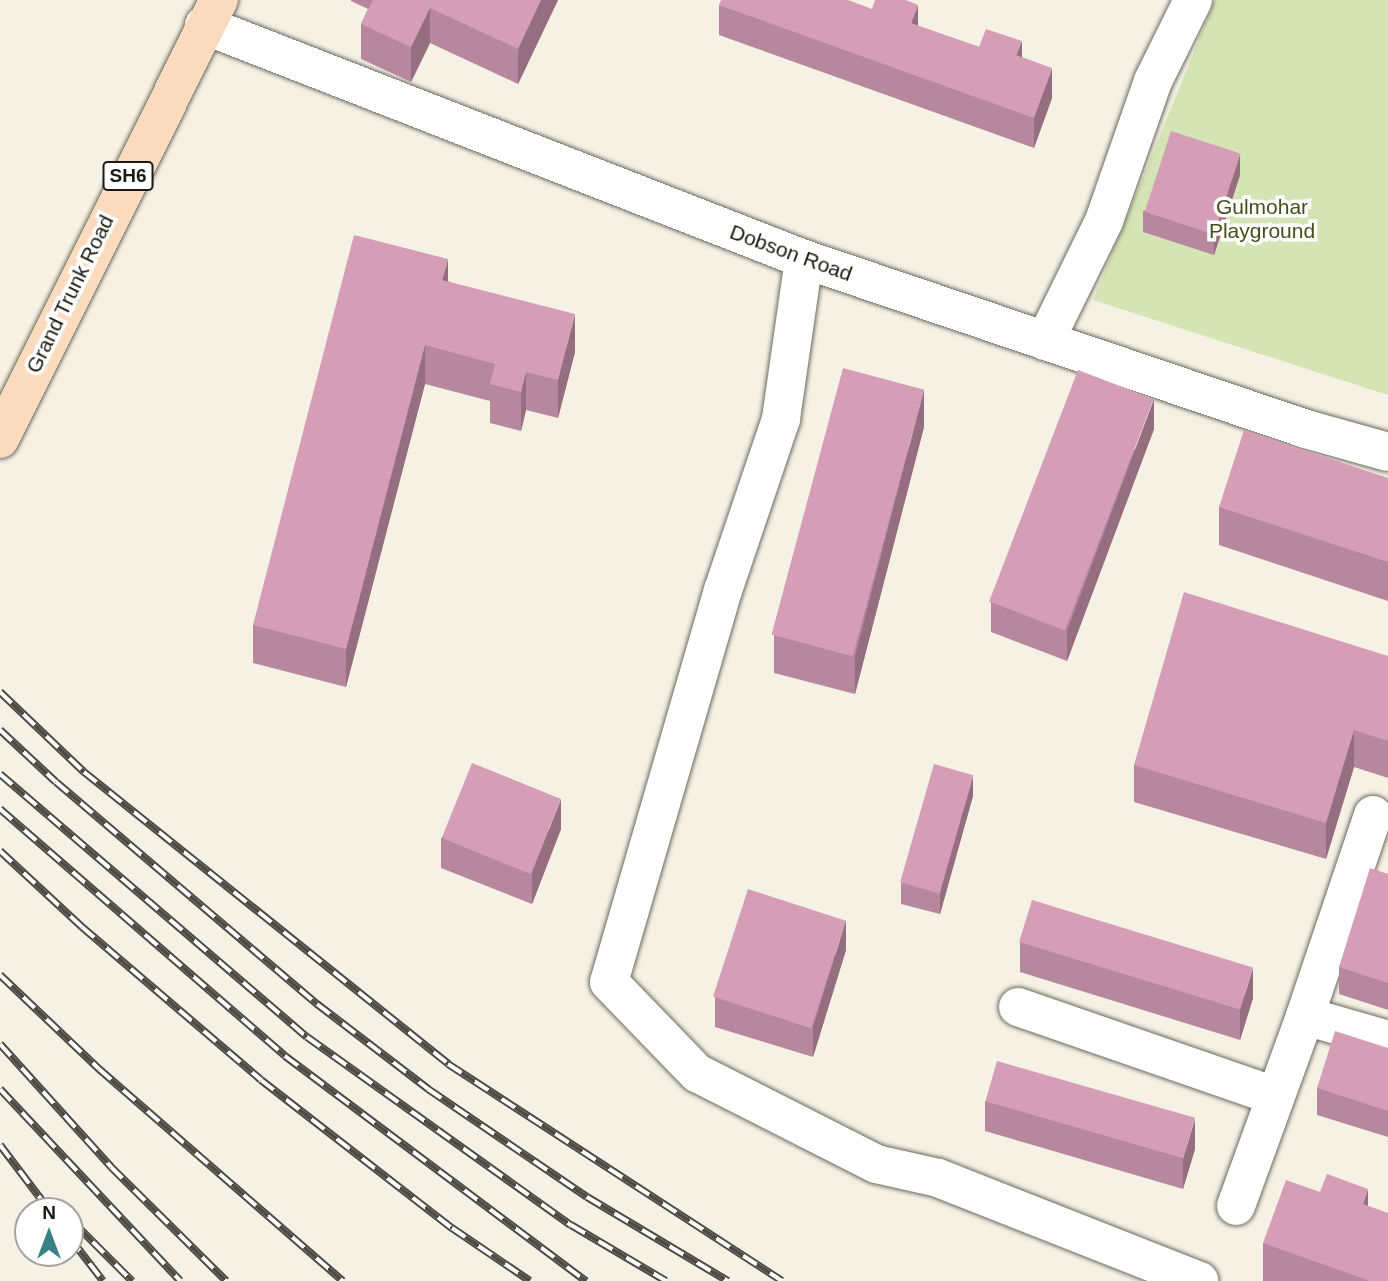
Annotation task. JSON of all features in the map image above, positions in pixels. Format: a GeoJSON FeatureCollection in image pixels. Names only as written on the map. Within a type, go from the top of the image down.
{"type":"FeatureCollection","features":[{"type":"Feature","properties":{"kind":"main road","name":"Grand Trunk Road"},"geometry":{"type":"LineString","coordinates":[[0,439],[211,13]]}},
{"type":"Feature","properties":{"kind":"street"},"geometry":{"type":"LineString","coordinates":[[1045,341],[1104,221],[1153,82],[1193,0]]}},
{"type":"Feature","properties":{"kind":"street","name":"Dobson Road"},"geometry":{"type":"LineString","coordinates":[[211,13],[804,259],[1306,429],[1388,452]]}},
{"type":"Feature","properties":{"kind":"street"},"geometry":{"type":"LineString","coordinates":[[804,259],[780,419],[723,590],[608,982],[697,1073],[876,1164],[938,1178],[1199,1281]]}},
{"type":"Feature","properties":{"kind":"street"},"geometry":{"type":"LineString","coordinates":[[1237,1206],[1373,815]]}},
{"type":"Feature","properties":{"kind":"street"},"geometry":{"type":"LineString","coordinates":[[1018,1007],[1275,1096]]}},
{"type":"Feature","properties":{"kind":"street"},"geometry":{"type":"LineString","coordinates":[[1305,1016],[1388,1040]]}},
{"type":"Feature","properties":{"kind":"green space","name":"Gulmohar Playground"},"geometry":{"type":"Polygon","coordinates":[[[1215,0],[1388,0],[1388,395],[1093,300],[1215,0]]]}},
{"type":"Feature","properties":{"kind":"building"},"geometry":{"type":"Polygon","coordinates":[[[373,0],[541,0],[518,49],[430,8],[411,47],[361,24],[373,0]]]}},
{"type":"Feature","properties":{"kind":"building"},"geometry":{"type":"Polygon","coordinates":[[[721,0],[848,0],[872,9],[875,0],[906,0],[918,5],[911,23],[979,47],[986,29],[1022,41],[1016,55],[1052,68],[1034,118],[719,5],[721,0]]]}},
{"type":"Feature","properties":{"kind":"building"},"geometry":{"type":"Polygon","coordinates":[[[1171,131],[1240,154],[1214,234],[1145,212],[1171,131]]]}},
{"type":"Feature","properties":{"kind":"building"},"geometry":{"type":"Polygon","coordinates":[[[354,235],[448,259],[442,280],[575,314],[558,380],[526,372],[521,392],[490,384],[495,364],[425,345],[346,649],[253,625],[354,235]]]}},
{"type":"Feature","properties":{"kind":"building"},"geometry":{"type":"Polygon","coordinates":[[[843,368],[924,390],[853,656],[772,635],[843,368]]]}},
{"type":"Feature","properties":{"kind":"building"},"geometry":{"type":"Polygon","coordinates":[[[1078,370],[1154,399],[1065,631],[989,602],[1078,370]]]}},
{"type":"Feature","properties":{"kind":"building"},"geometry":{"type":"Polygon","coordinates":[[[1244,430],[1388,478],[1388,562],[1219,507],[1244,430]]]}},
{"type":"Feature","properties":{"kind":"building"},"geometry":{"type":"Polygon","coordinates":[[[1184,592],[1388,656],[1388,741],[1354,730],[1326,823],[1134,765],[1184,592]]]}},
{"type":"Feature","properties":{"kind":"building"},"geometry":{"type":"Polygon","coordinates":[[[472,763],[561,799],[531,874],[442,838],[472,763]]]}},
{"type":"Feature","properties":{"kind":"building"},"geometry":{"type":"Polygon","coordinates":[[[934,764],[973,775],[940,894],[900,882],[934,764]]]}},
{"type":"Feature","properties":{"kind":"building"},"geometry":{"type":"Polygon","coordinates":[[[1370,868],[1388,874],[1388,983],[1339,967],[1370,868]]]}},
{"type":"Feature","properties":{"kind":"building"},"geometry":{"type":"Polygon","coordinates":[[[748,889],[846,921],[811,1028],[713,996],[748,889]]]}},
{"type":"Feature","properties":{"kind":"building"},"geometry":{"type":"Polygon","coordinates":[[[1032,900],[1253,968],[1240,1010],[1019,942],[1032,900]]]}},
{"type":"Feature","properties":{"kind":"building"},"geometry":{"type":"Polygon","coordinates":[[[1335,1031],[1388,1048],[1388,1111],[1317,1088],[1335,1031]]]}},
{"type":"Feature","properties":{"kind":"building"},"geometry":{"type":"Polygon","coordinates":[[[997,1061],[1195,1118],[1183,1158],[985,1101],[997,1061]]]}},
{"type":"Feature","properties":{"kind":"building"},"geometry":{"type":"Polygon","coordinates":[[[1327,1174],[1368,1189],[1363,1204],[1388,1213],[1388,1281],[1370,1281],[1263,1243],[1286,1180],[1320,1192],[1327,1174]]]}},
{"type":"Feature","properties":{"kind":"railway"},"geometry":{"type":"LineString","coordinates":[[0,692],[84,772],[448,1064],[782,1281]]}},
{"type":"Feature","properties":{"kind":"railway"},"geometry":{"type":"LineString","coordinates":[[0,730],[56,782],[317,1004],[428,1089],[587,1197],[728,1281]]}},
{"type":"Feature","properties":{"kind":"railway"},"geometry":{"type":"LineString","coordinates":[[0,774],[307,1037],[571,1225],[666,1281]]}},
{"type":"Feature","properties":{"kind":"railway"},"geometry":{"type":"LineString","coordinates":[[0,809],[285,1056],[586,1281]]}},
{"type":"Feature","properties":{"kind":"railway"},"geometry":{"type":"LineString","coordinates":[[0,851],[82,927],[261,1080],[452,1228],[530,1281]]}},
{"type":"Feature","properties":{"kind":"railway"},"geometry":{"type":"LineString","coordinates":[[0,975],[99,1069],[343,1281]]}},
{"type":"Feature","properties":{"kind":"railway"},"geometry":{"type":"LineString","coordinates":[[0,1044],[111,1167],[226,1281]]}},
{"type":"Feature","properties":{"kind":"railway"},"geometry":{"type":"LineString","coordinates":[[0,1089],[180,1281]]}},
{"type":"Feature","properties":{"kind":"railway"},"geometry":{"type":"LineString","coordinates":[[0,1145],[39,1197]]}},
{"type":"Feature","properties":{"kind":"railway"},"geometry":{"type":"LineString","coordinates":[[84,1233],[132,1281]]}},
{"type":"Feature","properties":{"kind":"railway"},"geometry":{"type":"LineString","coordinates":[[84,1256],[103,1281]]}}]}
